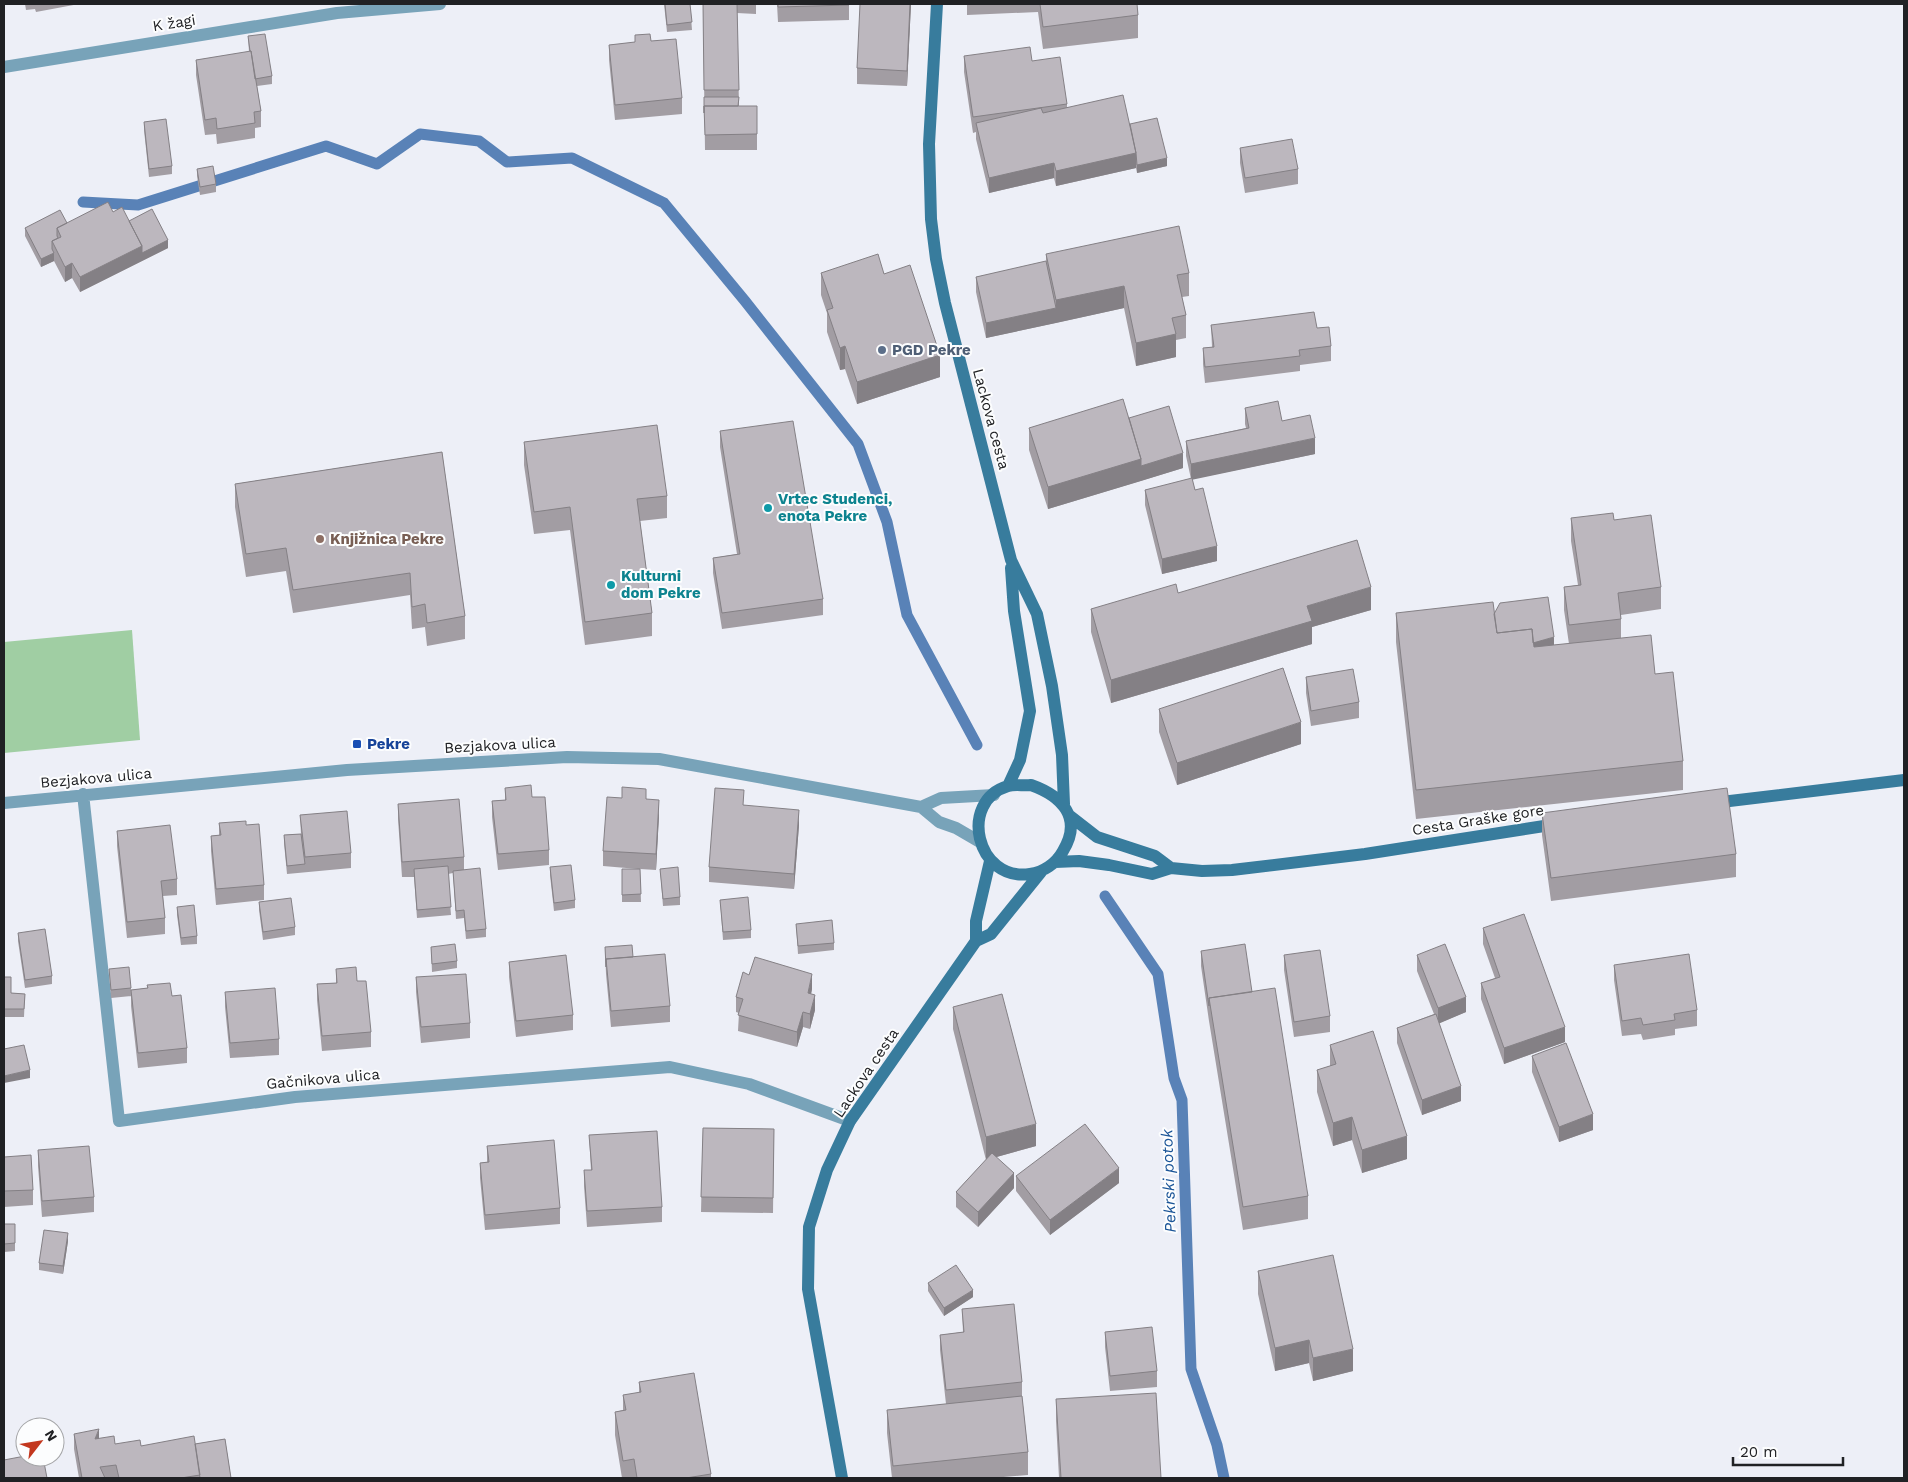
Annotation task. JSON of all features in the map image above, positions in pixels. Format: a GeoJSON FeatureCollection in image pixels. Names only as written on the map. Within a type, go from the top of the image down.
{"type":"FeatureCollection","features":[{"type":"Feature","properties":{"kind":"street","name":"K žagi"},"geometry":{"type":"LineString","coordinates":[[4,67],[336,8],[440,4]]}},
{"type":"Feature","properties":{"kind":"street","name":"Lackova cesta"},"geometry":{"type":"LineString","coordinates":[[937,4],[929,144],[931,219],[936,260],[947,312],[1011,560],[1037,614],[1052,686],[1062,755],[1067,810]]}},
{"type":"Feature","properties":{"kind":"street"},"geometry":{"type":"LineString","coordinates":[[1008,786],[1020,760],[1030,710],[1014,611],[1011,560]]}},
{"type":"Feature","properties":{"kind":"street","name":"Bezjakova ulica"},"geometry":{"type":"LineString","coordinates":[[4,803],[83,794],[240,782],[347,770],[576,757],[659,759],[921,806],[941,798],[994,795]]}},
{"type":"Feature","properties":{"kind":"street"},"geometry":{"type":"LineString","coordinates":[[1702,804],[1904,780]]}},
{"type":"Feature","properties":{"kind":"street"},"geometry":{"type":"LineString","coordinates":[[1031,785],[1050,792],[1067,810],[1070,836],[1063,852],[1055,862],[1041,872],[1018,876],[1003,871],[990,861],[980,842],[978,824],[982,810],[994,795],[1008,786],[1031,785]]}},
{"type":"Feature","properties":{"kind":"street","name":"Gačnikova ulica"},"geometry":{"type":"LineString","coordinates":[[83,794],[119,1120],[295,1097],[670,1067],[749,1084],[850,1121]]}},
{"type":"Feature","properties":{"kind":"street"},"geometry":{"type":"LineString","coordinates":[[921,806],[939,822],[956,828],[980,842]]}},
{"type":"Feature","properties":{"kind":"street","name":"Cesta Graške gore"},"geometry":{"type":"LineString","coordinates":[[1067,810],[1097,837],[1155,856],[1171,868],[1202,871],[1250,868],[1384,851],[1567,823]]}},
{"type":"Feature","properties":{"kind":"street"},"geometry":{"type":"LineString","coordinates":[[976,941],[976,921],[990,861]]}},
{"type":"Feature","properties":{"kind":"street"},"geometry":{"type":"LineString","coordinates":[[1055,862],[1101,864],[1152,874],[1171,868]]}},
{"type":"Feature","properties":{"kind":"street","name":"Lackova cesta"},"geometry":{"type":"LineString","coordinates":[[842,1478],[808,1289],[808,1227],[827,1170],[850,1121],[976,941],[991,934],[1041,872]]}},
{"type":"Feature","properties":{"kind":"green space"},"geometry":{"type":"Polygon","coordinates":[[[132,630],[140,740],[4,753],[4,642],[132,630]]]}},
{"type":"Feature","properties":{"kind":"building"},"geometry":{"type":"Polygon","coordinates":[[[665,4],[690,4],[692,22],[667,25],[665,4]]]}},
{"type":"Feature","properties":{"kind":"building"},"geometry":{"type":"Polygon","coordinates":[[[703,4],[737,4],[739,90],[704,90],[703,4]]]}},
{"type":"Feature","properties":{"kind":"building"},"geometry":{"type":"Polygon","coordinates":[[[778,4],[849,4],[849,5],[778,7],[778,4]]]}},
{"type":"Feature","properties":{"kind":"building"},"geometry":{"type":"Polygon","coordinates":[[[860,4],[910,4],[907,71],[857,68],[860,4]]]}},
{"type":"Feature","properties":{"kind":"building"},"geometry":{"type":"Polygon","coordinates":[[[1040,4],[1137,4],[1138,15],[1043,27],[1040,4]]]}},
{"type":"Feature","properties":{"kind":"building"},"geometry":{"type":"Polygon","coordinates":[[[265,34],[272,76],[255,79],[248,36],[265,34]]]}},
{"type":"Feature","properties":{"kind":"building"},"geometry":{"type":"Polygon","coordinates":[[[650,34],[651,41],[676,39],[682,98],[615,105],[609,45],[635,42],[635,35],[650,34]]]}},
{"type":"Feature","properties":{"kind":"building"},"geometry":{"type":"Polygon","coordinates":[[[1030,47],[1032,61],[1060,57],[1067,104],[973,117],[964,56],[1030,47]]]}},
{"type":"Feature","properties":{"kind":"building"},"geometry":{"type":"Polygon","coordinates":[[[251,51],[261,111],[254,112],[255,123],[217,129],[216,118],[205,120],[196,60],[251,51]]]}},
{"type":"Feature","properties":{"kind":"building"},"geometry":{"type":"Polygon","coordinates":[[[1123,95],[1136,153],[1056,171],[1054,163],[989,178],[976,123],[1041,108],[1043,113],[1123,95]]]}},
{"type":"Feature","properties":{"kind":"building"},"geometry":{"type":"Polygon","coordinates":[[[704,97],[739,97],[738,106],[704,106],[704,97]]]}},
{"type":"Feature","properties":{"kind":"building"},"geometry":{"type":"Polygon","coordinates":[[[704,106],[757,106],[757,134],[705,135],[704,106]]]}},
{"type":"Feature","properties":{"kind":"building"},"geometry":{"type":"Polygon","coordinates":[[[1157,118],[1167,158],[1137,165],[1130,124],[1157,118]]]}},
{"type":"Feature","properties":{"kind":"building"},"geometry":{"type":"Polygon","coordinates":[[[166,119],[172,166],[149,169],[144,122],[166,119]]]}},
{"type":"Feature","properties":{"kind":"building"},"geometry":{"type":"Polygon","coordinates":[[[1292,139],[1298,169],[1245,178],[1240,148],[1292,139]]]}},
{"type":"Feature","properties":{"kind":"building"},"geometry":{"type":"Polygon","coordinates":[[[213,166],[216,184],[200,187],[197,169],[213,166]]]}},
{"type":"Feature","properties":{"kind":"building"},"geometry":{"type":"Polygon","coordinates":[[[108,202],[113,212],[122,207],[142,246],[80,277],[72,263],[65,267],[52,241],[61,237],[57,228],[108,202]]]}},
{"type":"Feature","properties":{"kind":"building"},"geometry":{"type":"Polygon","coordinates":[[[152,209],[168,240],[142,253],[142,246],[129,221],[152,209]]]}},
{"type":"Feature","properties":{"kind":"building"},"geometry":{"type":"Polygon","coordinates":[[[60,210],[67,223],[57,228],[58,238],[52,241],[54,253],[41,259],[25,228],[60,210]]]}},
{"type":"Feature","properties":{"kind":"building"},"geometry":{"type":"Polygon","coordinates":[[[1179,226],[1189,273],[1177,275],[1186,315],[1172,318],[1176,334],[1136,343],[1124,286],[1056,300],[1046,254],[1179,226]]]}},
{"type":"Feature","properties":{"kind":"building","name":"PGD Pekre"},"geometry":{"type":"Polygon","coordinates":[[[878,254],[884,274],[910,265],[940,355],[857,382],[845,346],[840,348],[827,310],[833,308],[821,273],[878,254]]]}},
{"type":"Feature","properties":{"kind":"building"},"geometry":{"type":"Polygon","coordinates":[[[1046,261],[1056,308],[986,323],[976,277],[1046,261]]]}},
{"type":"Feature","properties":{"kind":"building"},"geometry":{"type":"Polygon","coordinates":[[[1314,312],[1317,328],[1329,327],[1331,346],[1299,350],[1300,356],[1205,367],[1203,348],[1214,347],[1211,325],[1314,312]]]}},
{"type":"Feature","properties":{"kind":"building"},"geometry":{"type":"Polygon","coordinates":[[[1123,399],[1141,459],[1048,487],[1029,428],[1123,399]]]}},
{"type":"Feature","properties":{"kind":"building"},"geometry":{"type":"Polygon","coordinates":[[[1278,401],[1282,421],[1310,415],[1315,438],[1191,464],[1186,441],[1249,428],[1245,408],[1278,401]]]}},
{"type":"Feature","properties":{"kind":"building"},"geometry":{"type":"Polygon","coordinates":[[[1169,406],[1183,453],[1141,466],[1141,459],[1129,418],[1169,406]]]}},
{"type":"Feature","properties":{"kind":"building","name":"Vrtec Studenci, enota Pekre"},"geometry":{"type":"Polygon","coordinates":[[[793,421],[823,599],[722,613],[713,558],[740,554],[720,431],[793,421]]]}},
{"type":"Feature","properties":{"kind":"building","name":"Kulturni dom Pekre"},"geometry":{"type":"Polygon","coordinates":[[[657,425],[667,496],[637,499],[652,613],[585,622],[570,507],[534,512],[524,442],[657,425]]]}},
{"type":"Feature","properties":{"kind":"building"},"geometry":{"type":"Polygon","coordinates":[[[442,452],[465,616],[427,623],[425,604],[412,607],[410,573],[293,590],[286,548],[246,554],[235,484],[442,452]]]}},
{"type":"Feature","properties":{"kind":"building"},"geometry":{"type":"Polygon","coordinates":[[[1192,478],[1195,490],[1203,488],[1217,546],[1162,559],[1145,490],[1192,478]]]}},
{"type":"Feature","properties":{"kind":"building"},"geometry":{"type":"Polygon","coordinates":[[[1613,513],[1614,520],[1651,515],[1661,587],[1618,593],[1621,619],[1569,625],[1564,587],[1581,585],[1571,518],[1613,513]]]}},
{"type":"Feature","properties":{"kind":"building"},"geometry":{"type":"Polygon","coordinates":[[[1357,540],[1371,587],[1307,606],[1312,621],[1111,680],[1091,609],[1176,584],[1178,593],[1357,540]]]}},
{"type":"Feature","properties":{"kind":"building"},"geometry":{"type":"Polygon","coordinates":[[[1548,597],[1554,637],[1533,643],[1532,629],[1497,633],[1494,614],[1500,603],[1548,597]]]}},
{"type":"Feature","properties":{"kind":"building"},"geometry":{"type":"Polygon","coordinates":[[[1493,602],[1497,633],[1532,629],[1534,647],[1651,635],[1655,674],[1673,672],[1683,761],[1416,790],[1396,613],[1493,602]]]}},
{"type":"Feature","properties":{"kind":"building"},"geometry":{"type":"Polygon","coordinates":[[[1283,668],[1301,722],[1177,763],[1159,709],[1283,668]]]}},
{"type":"Feature","properties":{"kind":"building"},"geometry":{"type":"Polygon","coordinates":[[[1353,669],[1359,702],[1311,711],[1306,677],[1353,669]]]}},
{"type":"Feature","properties":{"kind":"building"},"geometry":{"type":"Polygon","coordinates":[[[531,785],[532,797],[545,797],[549,850],[498,854],[492,801],[506,800],[505,788],[531,785]]]}},
{"type":"Feature","properties":{"kind":"building"},"geometry":{"type":"Polygon","coordinates":[[[622,787],[646,789],[646,799],[659,800],[656,854],[603,851],[607,797],[622,798],[622,787]]]}},
{"type":"Feature","properties":{"kind":"building"},"geometry":{"type":"Polygon","coordinates":[[[715,788],[744,790],[743,805],[799,810],[794,874],[709,867],[715,788]]]}},
{"type":"Feature","properties":{"kind":"building"},"geometry":{"type":"Polygon","coordinates":[[[1727,788],[1736,854],[1551,878],[1542,813],[1727,788]]]}},
{"type":"Feature","properties":{"kind":"building"},"geometry":{"type":"Polygon","coordinates":[[[459,799],[464,857],[402,862],[398,804],[459,799]]]}},
{"type":"Feature","properties":{"kind":"building"},"geometry":{"type":"Polygon","coordinates":[[[347,811],[351,853],[305,857],[300,815],[347,811]]]}},
{"type":"Feature","properties":{"kind":"building"},"geometry":{"type":"Polygon","coordinates":[[[246,821],[246,825],[259,824],[264,885],[216,889],[211,836],[221,835],[219,823],[246,821]]]}},
{"type":"Feature","properties":{"kind":"building"},"geometry":{"type":"Polygon","coordinates":[[[170,825],[177,879],[161,881],[165,918],[127,922],[117,831],[170,825]]]}},
{"type":"Feature","properties":{"kind":"building"},"geometry":{"type":"Polygon","coordinates":[[[301,834],[305,864],[287,866],[284,835],[301,834]]]}},
{"type":"Feature","properties":{"kind":"building"},"geometry":{"type":"Polygon","coordinates":[[[571,865],[575,900],[554,903],[550,867],[571,865]]]}},
{"type":"Feature","properties":{"kind":"building"},"geometry":{"type":"Polygon","coordinates":[[[448,866],[451,907],[417,910],[414,869],[448,866]]]}},
{"type":"Feature","properties":{"kind":"building"},"geometry":{"type":"Polygon","coordinates":[[[678,867],[680,897],[663,899],[660,869],[678,867]]]}},
{"type":"Feature","properties":{"kind":"building"},"geometry":{"type":"Polygon","coordinates":[[[480,868],[486,929],[466,931],[464,910],[456,911],[453,871],[480,868]]]}},
{"type":"Feature","properties":{"kind":"building"},"geometry":{"type":"Polygon","coordinates":[[[622,869],[640,869],[641,894],[622,895],[622,869]]]}},
{"type":"Feature","properties":{"kind":"building"},"geometry":{"type":"Polygon","coordinates":[[[748,897],[751,930],[723,932],[720,900],[748,897]]]}},
{"type":"Feature","properties":{"kind":"building"},"geometry":{"type":"Polygon","coordinates":[[[291,898],[295,927],[263,932],[259,902],[291,898]]]}},
{"type":"Feature","properties":{"kind":"building"},"geometry":{"type":"Polygon","coordinates":[[[194,905],[197,936],[181,938],[177,907],[194,905]]]}},
{"type":"Feature","properties":{"kind":"building"},"geometry":{"type":"Polygon","coordinates":[[[1524,914],[1565,1027],[1504,1048],[1481,983],[1500,977],[1483,928],[1524,914]]]}},
{"type":"Feature","properties":{"kind":"building"},"geometry":{"type":"Polygon","coordinates":[[[832,920],[834,943],[798,946],[796,924],[832,920]]]}},
{"type":"Feature","properties":{"kind":"building"},"geometry":{"type":"Polygon","coordinates":[[[45,929],[52,976],[25,980],[18,933],[45,929]]]}},
{"type":"Feature","properties":{"kind":"building"},"geometry":{"type":"Polygon","coordinates":[[[455,944],[457,961],[432,964],[431,947],[455,944]]]}},
{"type":"Feature","properties":{"kind":"building"},"geometry":{"type":"Polygon","coordinates":[[[1245,944],[1252,992],[1209,998],[1209,1006],[1201,951],[1245,944]]]}},
{"type":"Feature","properties":{"kind":"building"},"geometry":{"type":"Polygon","coordinates":[[[1445,944],[1466,997],[1438,1008],[1417,955],[1445,944]]]}},
{"type":"Feature","properties":{"kind":"building"},"geometry":{"type":"Polygon","coordinates":[[[632,945],[633,957],[606,959],[606,967],[605,947],[632,945]]]}},
{"type":"Feature","properties":{"kind":"building"},"geometry":{"type":"Polygon","coordinates":[[[1320,950],[1330,1016],[1294,1022],[1284,955],[1320,950]]]}},
{"type":"Feature","properties":{"kind":"building"},"geometry":{"type":"Polygon","coordinates":[[[665,954],[670,1006],[611,1011],[606,959],[665,954]]]}},
{"type":"Feature","properties":{"kind":"building"},"geometry":{"type":"Polygon","coordinates":[[[1689,954],[1697,1010],[1674,1014],[1675,1020],[1643,1025],[1641,1018],[1622,1021],[1614,965],[1689,954]]]}},
{"type":"Feature","properties":{"kind":"building"},"geometry":{"type":"Polygon","coordinates":[[[566,955],[573,1015],[516,1021],[509,962],[566,955]]]}},
{"type":"Feature","properties":{"kind":"building"},"geometry":{"type":"Polygon","coordinates":[[[755,957],[812,974],[808,993],[815,995],[810,1014],[803,1012],[797,1032],[738,1015],[743,999],[736,997],[743,972],[749,975],[755,957]]]}},
{"type":"Feature","properties":{"kind":"building"},"geometry":{"type":"Polygon","coordinates":[[[129,967],[131,988],[111,990],[109,969],[129,967]]]}},
{"type":"Feature","properties":{"kind":"building"},"geometry":{"type":"Polygon","coordinates":[[[356,967],[357,981],[366,981],[371,1032],[322,1036],[317,984],[337,983],[336,969],[356,967]]]}},
{"type":"Feature","properties":{"kind":"building"},"geometry":{"type":"Polygon","coordinates":[[[466,974],[470,1023],[421,1027],[416,977],[466,974]]]}},
{"type":"Feature","properties":{"kind":"building"},"geometry":{"type":"Polygon","coordinates":[[[4,977],[11,977],[11,993],[25,994],[24,1009],[4,1009],[4,977]]]}},
{"type":"Feature","properties":{"kind":"building"},"geometry":{"type":"Polygon","coordinates":[[[170,983],[172,996],[181,995],[187,1048],[138,1053],[131,990],[148,988],[147,985],[170,983]]]}},
{"type":"Feature","properties":{"kind":"building"},"geometry":{"type":"Polygon","coordinates":[[[275,988],[279,1039],[230,1043],[225,992],[275,988]]]}},
{"type":"Feature","properties":{"kind":"building"},"geometry":{"type":"Polygon","coordinates":[[[1275,988],[1308,1196],[1243,1207],[1209,998],[1275,988]]]}},
{"type":"Feature","properties":{"kind":"building"},"geometry":{"type":"Polygon","coordinates":[[[1002,994],[1036,1124],[986,1137],[953,1007],[1002,994]]]}},
{"type":"Feature","properties":{"kind":"building"},"geometry":{"type":"Polygon","coordinates":[[[1436,1014],[1461,1086],[1422,1100],[1397,1028],[1436,1014]]]}},
{"type":"Feature","properties":{"kind":"building"},"geometry":{"type":"Polygon","coordinates":[[[1373,1031],[1407,1136],[1362,1150],[1352,1117],[1333,1123],[1317,1070],[1336,1064],[1330,1045],[1373,1031]]]}},
{"type":"Feature","properties":{"kind":"building"},"geometry":{"type":"Polygon","coordinates":[[[1566,1043],[1593,1114],[1559,1127],[1532,1056],[1566,1043]]]}},
{"type":"Feature","properties":{"kind":"building"},"geometry":{"type":"Polygon","coordinates":[[[24,1045],[30,1070],[4,1076],[4,1049],[24,1045]]]}},
{"type":"Feature","properties":{"kind":"building"},"geometry":{"type":"Polygon","coordinates":[[[1085,1124],[1119,1168],[1050,1220],[1016,1176],[1085,1124]]]}},
{"type":"Feature","properties":{"kind":"building"},"geometry":{"type":"Polygon","coordinates":[[[703,1128],[774,1129],[773,1198],[701,1197],[703,1128]]]}},
{"type":"Feature","properties":{"kind":"building"},"geometry":{"type":"Polygon","coordinates":[[[657,1131],[662,1207],[587,1211],[584,1170],[592,1170],[589,1135],[657,1131]]]}},
{"type":"Feature","properties":{"kind":"building"},"geometry":{"type":"Polygon","coordinates":[[[554,1140],[560,1208],[485,1215],[480,1163],[489,1162],[487,1146],[554,1140]]]}},
{"type":"Feature","properties":{"kind":"building"},"geometry":{"type":"Polygon","coordinates":[[[89,1146],[94,1197],[42,1201],[38,1150],[89,1146]]]}},
{"type":"Feature","properties":{"kind":"building"},"geometry":{"type":"Polygon","coordinates":[[[992,1153],[1014,1173],[978,1212],[956,1192],[992,1153]]]}},
{"type":"Feature","properties":{"kind":"building"},"geometry":{"type":"Polygon","coordinates":[[[31,1155],[33,1190],[4,1191],[4,1157],[31,1155]]]}},
{"type":"Feature","properties":{"kind":"building"},"geometry":{"type":"Polygon","coordinates":[[[4,1224],[15,1224],[15,1243],[4,1244],[4,1224]]]}},
{"type":"Feature","properties":{"kind":"building"},"geometry":{"type":"Polygon","coordinates":[[[44,1230],[68,1233],[63,1266],[39,1263],[44,1230]]]}},
{"type":"Feature","properties":{"kind":"building"},"geometry":{"type":"Polygon","coordinates":[[[1333,1255],[1353,1349],[1313,1358],[1309,1340],[1275,1348],[1258,1271],[1333,1255]]]}},
{"type":"Feature","properties":{"kind":"building"},"geometry":{"type":"Polygon","coordinates":[[[956,1265],[973,1290],[944,1308],[928,1283],[956,1265]]]}},
{"type":"Feature","properties":{"kind":"building"},"geometry":{"type":"Polygon","coordinates":[[[1014,1304],[1022,1382],[946,1390],[940,1335],[964,1332],[962,1309],[1014,1304]]]}},
{"type":"Feature","properties":{"kind":"building"},"geometry":{"type":"Polygon","coordinates":[[[1152,1327],[1157,1371],[1110,1376],[1105,1332],[1152,1327]]]}},
{"type":"Feature","properties":{"kind":"building"},"geometry":{"type":"Polygon","coordinates":[[[694,1373],[711,1474],[686,1478],[637,1478],[634,1459],[623,1461],[615,1412],[626,1410],[623,1395],[641,1392],[639,1382],[694,1373]]]}},
{"type":"Feature","properties":{"kind":"building"},"geometry":{"type":"Polygon","coordinates":[[[1156,1393],[1161,1478],[1061,1478],[1056,1399],[1156,1393]]]}},
{"type":"Feature","properties":{"kind":"building"},"geometry":{"type":"Polygon","coordinates":[[[1022,1396],[1028,1452],[893,1466],[887,1410],[1022,1396]]]}},
{"type":"Feature","properties":{"kind":"building"},"geometry":{"type":"Polygon","coordinates":[[[99,1429],[95,1439],[114,1436],[115,1444],[140,1440],[141,1446],[194,1436],[200,1475],[181,1478],[119,1478],[116,1465],[100,1467],[105,1478],[82,1478],[74,1434],[99,1429]]]}},
{"type":"Feature","properties":{"kind":"building"},"geometry":{"type":"Polygon","coordinates":[[[225,1439],[231,1478],[200,1478],[195,1444],[225,1439]]]}},
{"type":"Feature","properties":{"kind":"building"},"geometry":{"type":"Polygon","coordinates":[[[15,1458],[15,1467],[45,1467],[47,1478],[4,1478],[4,1460],[15,1458]]]}},
{"type":"Feature","properties":{"kind":"waterway"},"geometry":{"type":"LineString","coordinates":[[83,202],[138,205],[326,146],[377,164],[420,134],[479,141],[507,162],[572,158],[664,203],[745,301],[858,444],[887,522],[907,615],[977,745]]}},
{"type":"Feature","properties":{"kind":"waterway","name":"Pekrski potok"},"geometry":{"type":"LineString","coordinates":[[1105,896],[1158,974],[1174,1078],[1182,1100],[1191,1369],[1217,1445],[1224,1478]]}},
{"type":"Feature","properties":{"kind":"place","name":"PGD Pekre"},"geometry":{"type":"Point","coordinates":[882,350]}},
{"type":"Feature","properties":{"kind":"place","name":"Vrtec Studenci, enota Pekre"},"geometry":{"type":"Point","coordinates":[768,508]}},
{"type":"Feature","properties":{"kind":"place","name":"Knjižnica Pekre"},"geometry":{"type":"Point","coordinates":[320,539]}},
{"type":"Feature","properties":{"kind":"place","name":"Kulturni dom Pekre"},"geometry":{"type":"Point","coordinates":[611,585]}},
{"type":"Feature","properties":{"kind":"place","name":"Pekre"},"geometry":{"type":"Point","coordinates":[357,744]}}]}
